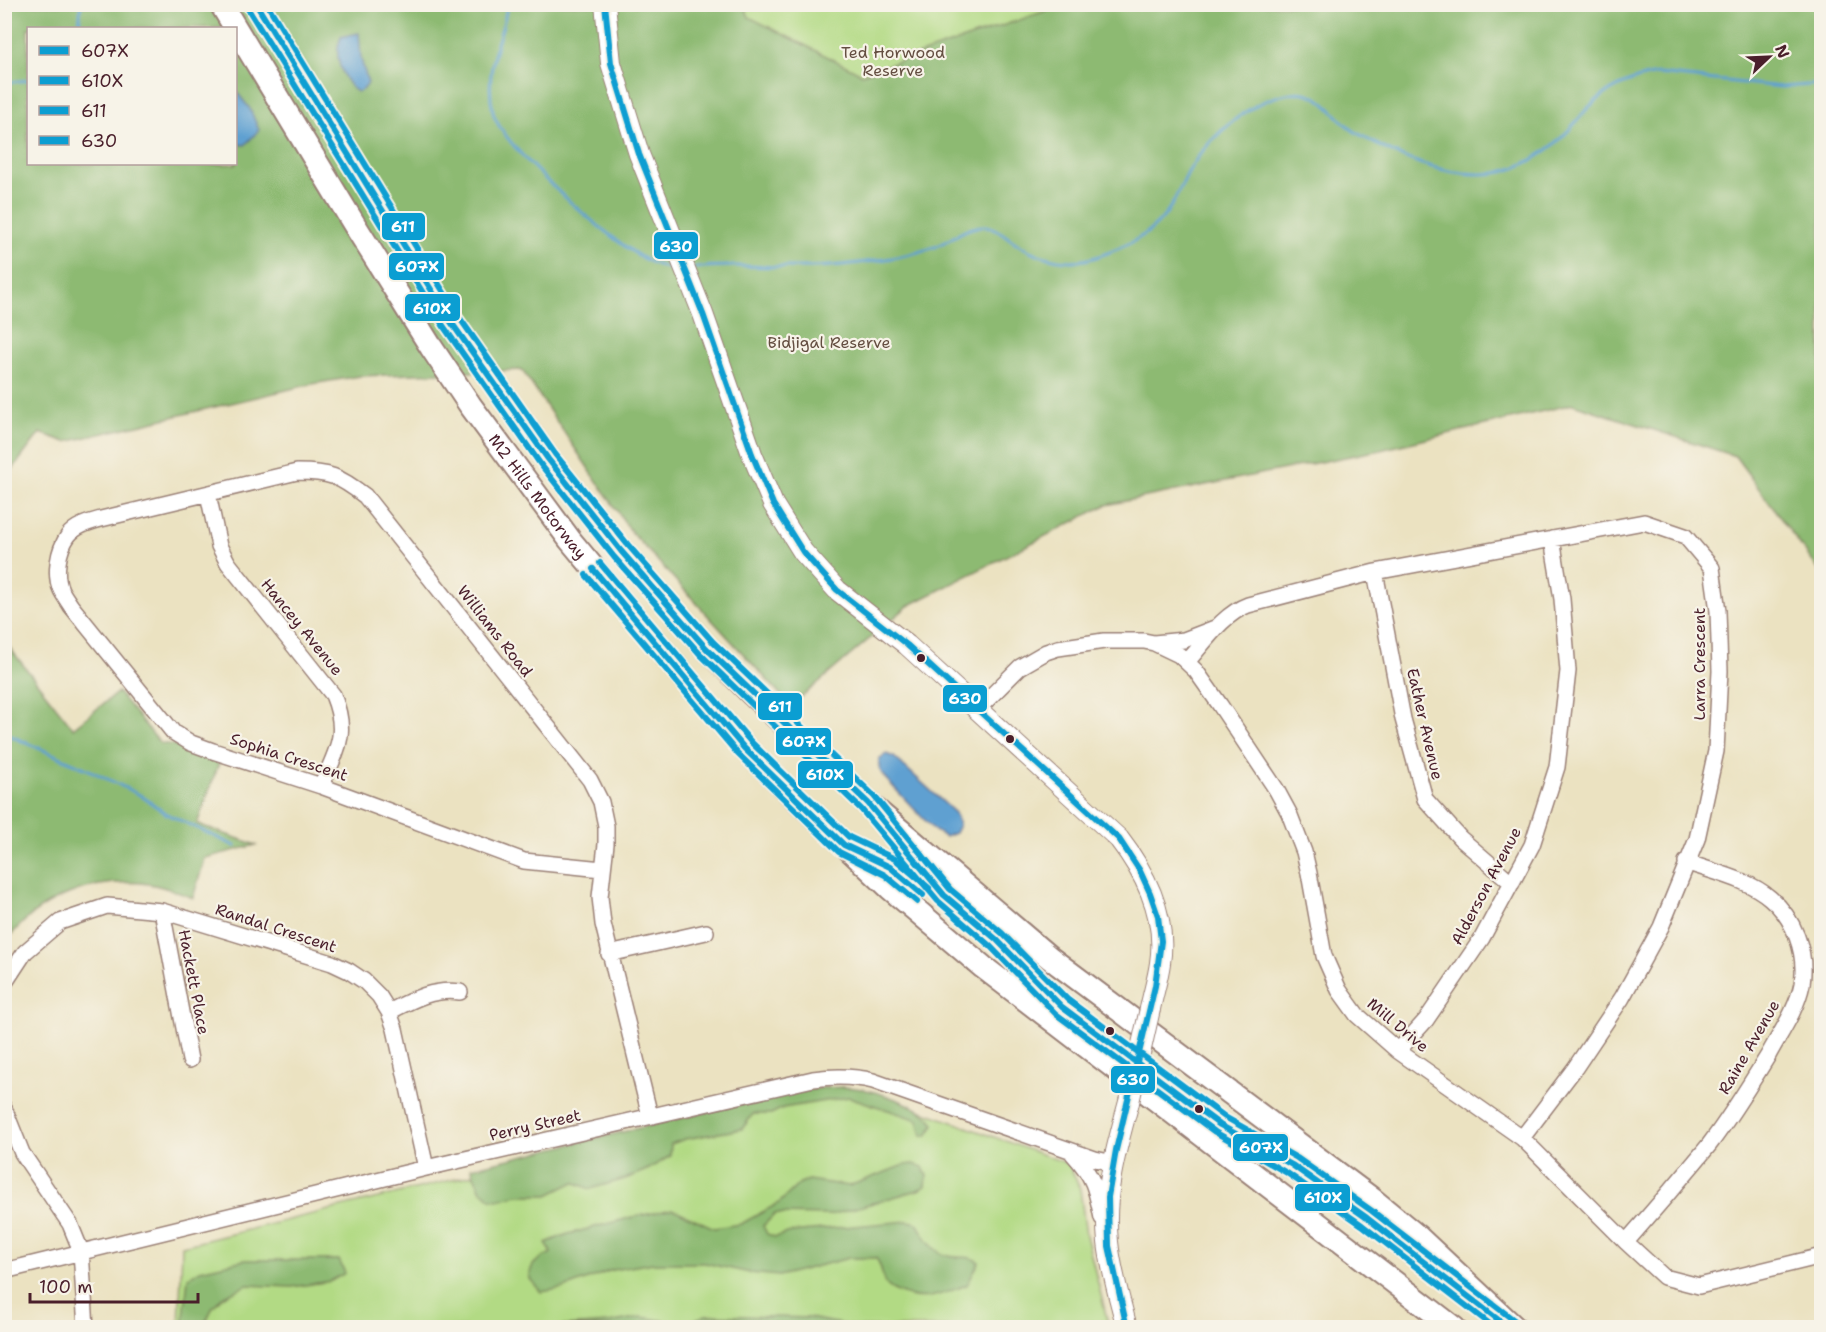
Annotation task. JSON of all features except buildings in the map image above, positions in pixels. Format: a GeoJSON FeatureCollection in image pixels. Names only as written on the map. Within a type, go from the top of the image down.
{"type":"FeatureCollection","features":[{"type":"Feature","properties":{"kind":"highway","name":"M2 Hills Motorway"},"geometry":{"type":"LineString","coordinates":[[256,4],[423,277],[505,399],[621,551],[706,648],[868,803],[963,885],[1050,958],[1285,1133],[1418,1237],[1515,1328]]}},
{"type":"Feature","properties":{"kind":"highway","name":"M2 Hills Motorway"},"geometry":{"type":"LineString","coordinates":[[225,11],[235,27]]}},
{"type":"Feature","properties":{"kind":"highway","name":"M2 Hills Motorway"},"geometry":{"type":"LineString","coordinates":[[237,31],[430,347],[470,405],[570,540],[744,748],[890,888],[983,967],[1454,1328]]}},
{"type":"Feature","properties":{"kind":"main road"},"geometry":{"type":"LineString","coordinates":[[605,4],[611,63],[639,154],[703,314],[773,504],[803,552],[837,590],[907,645],[1119,839],[1140,867],[1154,900],[1160,930],[1160,963],[1113,1163],[1107,1200],[1108,1244],[1126,1328]]}},
{"type":"Feature","properties":{"kind":"street","name":"Williams Road"},"geometry":{"type":"LineString","coordinates":[[59,556],[69,535],[84,524],[297,472],[322,472],[343,479],[365,496],[590,780],[601,802],[606,825],[600,897],[603,924],[650,1116]]}},
{"type":"Feature","properties":{"kind":"street","name":"Hancey Avenue"},"geometry":{"type":"LineString","coordinates":[[208,494],[219,546],[228,563],[333,695],[337,704],[341,730],[338,747],[321,786]]}},
{"type":"Feature","properties":{"kind":"street","name":"Larra Crescent"},"geometry":{"type":"LineString","coordinates":[[1187,662],[1238,609],[1248,605],[1376,572],[1644,522],[1685,537],[1712,568],[1719,611],[1720,671],[1716,751],[1697,839],[1662,927],[1634,980],[1575,1068],[1522,1138]]}},
{"type":"Feature","properties":{"kind":"street","name":"Alderson Avenue"},"geometry":{"type":"LineString","coordinates":[[1398,1051],[1425,1020],[1482,938],[1532,845],[1557,767],[1568,671],[1562,599],[1552,539]]}},
{"type":"Feature","properties":{"kind":"street","name":"Sophia Crescent"},"geometry":{"type":"LineString","coordinates":[[59,556],[57,576],[61,590],[71,606],[173,732],[191,743],[321,786],[524,861],[602,869]]}},
{"type":"Feature","properties":{"kind":"street","name":"Eather Avenue"},"geometry":{"type":"LineString","coordinates":[[1376,572],[1403,719],[1425,800],[1460,838],[1512,883]]}},
{"type":"Feature","properties":{"kind":"street"},"geometry":{"type":"LineString","coordinates":[[1154,643],[1184,640],[1219,627]]}},
{"type":"Feature","properties":{"kind":"street","name":"Mill Drive"},"geometry":{"type":"LineString","coordinates":[[978,709],[1020,667],[1046,652],[1078,644],[1124,640],[1154,643],[1179,655],[1209,689],[1262,767],[1289,813],[1304,852],[1324,956],[1339,990],[1357,1015],[1398,1051],[1522,1138],[1664,1277],[1699,1286],[1821,1256]]}},
{"type":"Feature","properties":{"kind":"street","name":"Raine Avenue"},"geometry":{"type":"LineString","coordinates":[[1626,1242],[1709,1145],[1744,1095],[1781,1034],[1802,985],[1800,948],[1792,925],[1770,897],[1747,884],[1686,862]]}},
{"type":"Feature","properties":{"kind":"street","name":"Randal Crescent"},"geometry":{"type":"LineString","coordinates":[[4,984],[25,952],[60,922],[107,906],[162,910],[332,963],[364,981],[379,996],[389,1012],[395,1029],[426,1168]]}},
{"type":"Feature","properties":{"kind":"street","name":"Hackett Place"},"geometry":{"type":"LineString","coordinates":[[162,910],[190,1060]]}},
{"type":"Feature","properties":{"kind":"street"},"geometry":{"type":"LineString","coordinates":[[609,954],[706,932]]}},
{"type":"Feature","properties":{"kind":"street"},"geometry":{"type":"LineString","coordinates":[[389,1012],[425,995],[449,991],[460,993]]}},
{"type":"Feature","properties":{"kind":"street","name":"Perry Street"},"geometry":{"type":"LineString","coordinates":[[4,1271],[426,1168],[813,1079],[846,1076],[873,1081],[1069,1150],[1113,1163]]}},
{"type":"Feature","properties":{"kind":"street"},"geometry":{"type":"LineString","coordinates":[[4,1108],[22,1153],[70,1224],[81,1251],[86,1328]]}},
{"type":"Feature","properties":{"kind":"street"},"geometry":{"type":"LineString","coordinates":[[1069,1150],[1085,1167],[1094,1183],[1108,1244]]}},
{"type":"Feature","properties":{"kind":"green space","name":"Bidjigal Reserve"},"geometry":{"type":"Polygon","coordinates":[[[5,5],[744,5],[749,17],[862,74],[1063,5],[1821,5],[1821,573],[1735,456],[1573,404],[1380,450],[1106,505],[908,606],[791,706],[632,533],[522,370],[360,376],[312,384],[66,442],[40,433],[5,479],[5,5]]]}},
{"type":"Feature","properties":{"kind":"green space","name":"Ted Horwood Reserve"},"geometry":{"type":"Polygon","coordinates":[[[733,5],[1165,5],[889,122],[776,66],[733,5]]]}},
{"type":"Feature","properties":{"kind":"green space"},"geometry":{"type":"Polygon","coordinates":[[[5,642],[73,728],[118,692],[160,743],[175,745],[191,754],[219,763],[197,824],[256,845],[205,858],[193,898],[149,884],[108,884],[88,888],[68,894],[33,914],[5,943],[5,642]]]}},
{"type":"Feature","properties":{"kind":"green space"},"geometry":{"type":"Polygon","coordinates":[[[842,1087],[878,1095],[1069,1164],[1080,1189],[1086,1235],[1109,1327],[179,1328],[182,1246],[802,1094],[842,1087]]]}},
{"type":"Feature","properties":{"kind":"green space"},"geometry":{"type":"Polygon","coordinates":[[[851,1087],[887,1096],[922,1112],[930,1118],[934,1125],[927,1136],[922,1135],[918,1120],[849,1097],[783,1108],[771,1114],[753,1114],[742,1129],[685,1139],[671,1144],[670,1156],[649,1169],[590,1189],[574,1182],[548,1195],[518,1195],[497,1200],[491,1199],[480,1189],[471,1168],[778,1095],[821,1088],[851,1087]]]}},
{"type":"Feature","properties":{"kind":"green space"},"geometry":{"type":"Polygon","coordinates":[[[914,1164],[923,1167],[927,1176],[926,1186],[918,1190],[831,1215],[775,1214],[763,1226],[767,1234],[775,1237],[791,1232],[908,1221],[917,1223],[932,1246],[942,1254],[971,1258],[979,1262],[967,1285],[941,1294],[917,1297],[893,1290],[884,1281],[876,1258],[849,1258],[779,1276],[750,1273],[705,1263],[653,1263],[612,1270],[564,1288],[541,1292],[530,1279],[533,1266],[538,1260],[551,1253],[546,1243],[565,1235],[673,1209],[714,1228],[741,1224],[779,1203],[800,1183],[808,1180],[849,1186],[904,1165],[914,1164]]]}},
{"type":"Feature","properties":{"kind":"green space"},"geometry":{"type":"Polygon","coordinates":[[[244,1260],[339,1260],[345,1273],[331,1281],[292,1287],[247,1285],[222,1297],[213,1307],[203,1327],[183,1327],[188,1278],[200,1270],[244,1260]]]}},
{"type":"Feature","properties":{"kind":"green space"},"geometry":{"type":"Polygon","coordinates":[[[706,1315],[809,1318],[856,1327],[552,1327],[609,1323],[641,1317],[684,1324],[706,1315]]]}},
{"type":"Feature","properties":{"kind":"water"},"geometry":{"type":"Polygon","coordinates":[[[359,33],[361,59],[368,83],[358,92],[345,79],[340,66],[338,46],[341,37],[359,33]]]}},
{"type":"Feature","properties":{"kind":"water"},"geometry":{"type":"Polygon","coordinates":[[[237,92],[250,109],[259,130],[245,145],[237,144],[237,92]]]}},
{"type":"Feature","properties":{"kind":"water"},"geometry":{"type":"Polygon","coordinates":[[[886,754],[894,757],[955,813],[959,825],[955,833],[945,837],[935,831],[884,777],[879,759],[886,754]]]}},
{"type":"Feature","properties":{"kind":"waterway"},"geometry":{"type":"LineString","coordinates":[[79,27],[81,4]]}},
{"type":"Feature","properties":{"kind":"waterway"},"geometry":{"type":"LineString","coordinates":[[507,4],[491,78],[493,112],[501,128],[537,171],[587,217],[650,262],[677,269]]}},
{"type":"Feature","properties":{"kind":"waterway"},"geometry":{"type":"LineString","coordinates":[[693,268],[815,267],[870,262],[930,249],[966,230],[979,226],[999,231],[1015,243],[1048,258],[1068,261],[1089,259],[1124,246],[1155,226],[1170,208],[1199,155],[1221,131],[1262,103],[1291,93],[1302,93],[1319,99],[1354,131],[1404,157],[1441,169],[1478,174],[1506,171],[1535,158],[1560,139],[1589,107],[1604,95],[1630,81],[1649,76],[1658,74],[1782,87],[1822,84]]}},
{"type":"Feature","properties":{"kind":"waterway"},"geometry":{"type":"LineString","coordinates":[[4,83],[27,80]]}},
{"type":"Feature","properties":{"kind":"waterway"},"geometry":{"type":"LineString","coordinates":[[4,733],[87,769],[140,795],[167,814],[235,846]]}},
{"type":"Feature","properties":{"kind":"transit line","name":"607X"},"geometry":{"type":"LineString","coordinates":[[256,4],[451,322],[548,459],[621,551],[706,648],[868,803],[944,895],[996,939],[1062,1007],[1220,1125],[1292,1165],[1367,1218],[1509,1328]]}},
{"type":"Feature","properties":{"kind":"transit line","name":"611"},"geometry":{"type":"LineString","coordinates":[[267,4],[459,317],[555,454],[628,545],[713,642],[874,796],[950,889],[1002,933],[1068,1000],[1225,1117],[1297,1158],[1372,1211],[1515,1321]]}},
{"type":"Feature","properties":{"kind":"transit line","name":"630"},"geometry":{"type":"LineString","coordinates":[[605,4],[611,63],[639,154],[703,314],[752,454],[773,504],[803,552],[837,590],[907,645],[1119,839],[1140,871],[1150,893],[1158,916],[1161,941],[1155,986],[1116,1150],[1108,1197],[1109,1246],[1127,1328]]}},
{"type":"Feature","properties":{"kind":"transit line","name":"610X"},"geometry":{"type":"LineString","coordinates":[[248,9],[444,327],[541,465],[614,557],[700,654],[861,809],[938,901],[990,946],[1056,1014],[1215,1132],[1287,1173],[1362,1225],[1495,1328]]}},
{"type":"Feature","properties":{"kind":"transit line","name":"611"},"geometry":{"type":"LineString","coordinates":[[600,563],[751,742],[849,837],[895,859],[929,888]]}},
{"type":"Feature","properties":{"kind":"transit line","name":"607X"},"geometry":{"type":"LineString","coordinates":[[593,569],[744,748],[844,845],[890,867],[923,895]]}},
{"type":"Feature","properties":{"kind":"transit line","name":"610X"},"geometry":{"type":"LineString","coordinates":[[586,575],[738,754],[839,852],[885,875],[917,902]]}}]}
